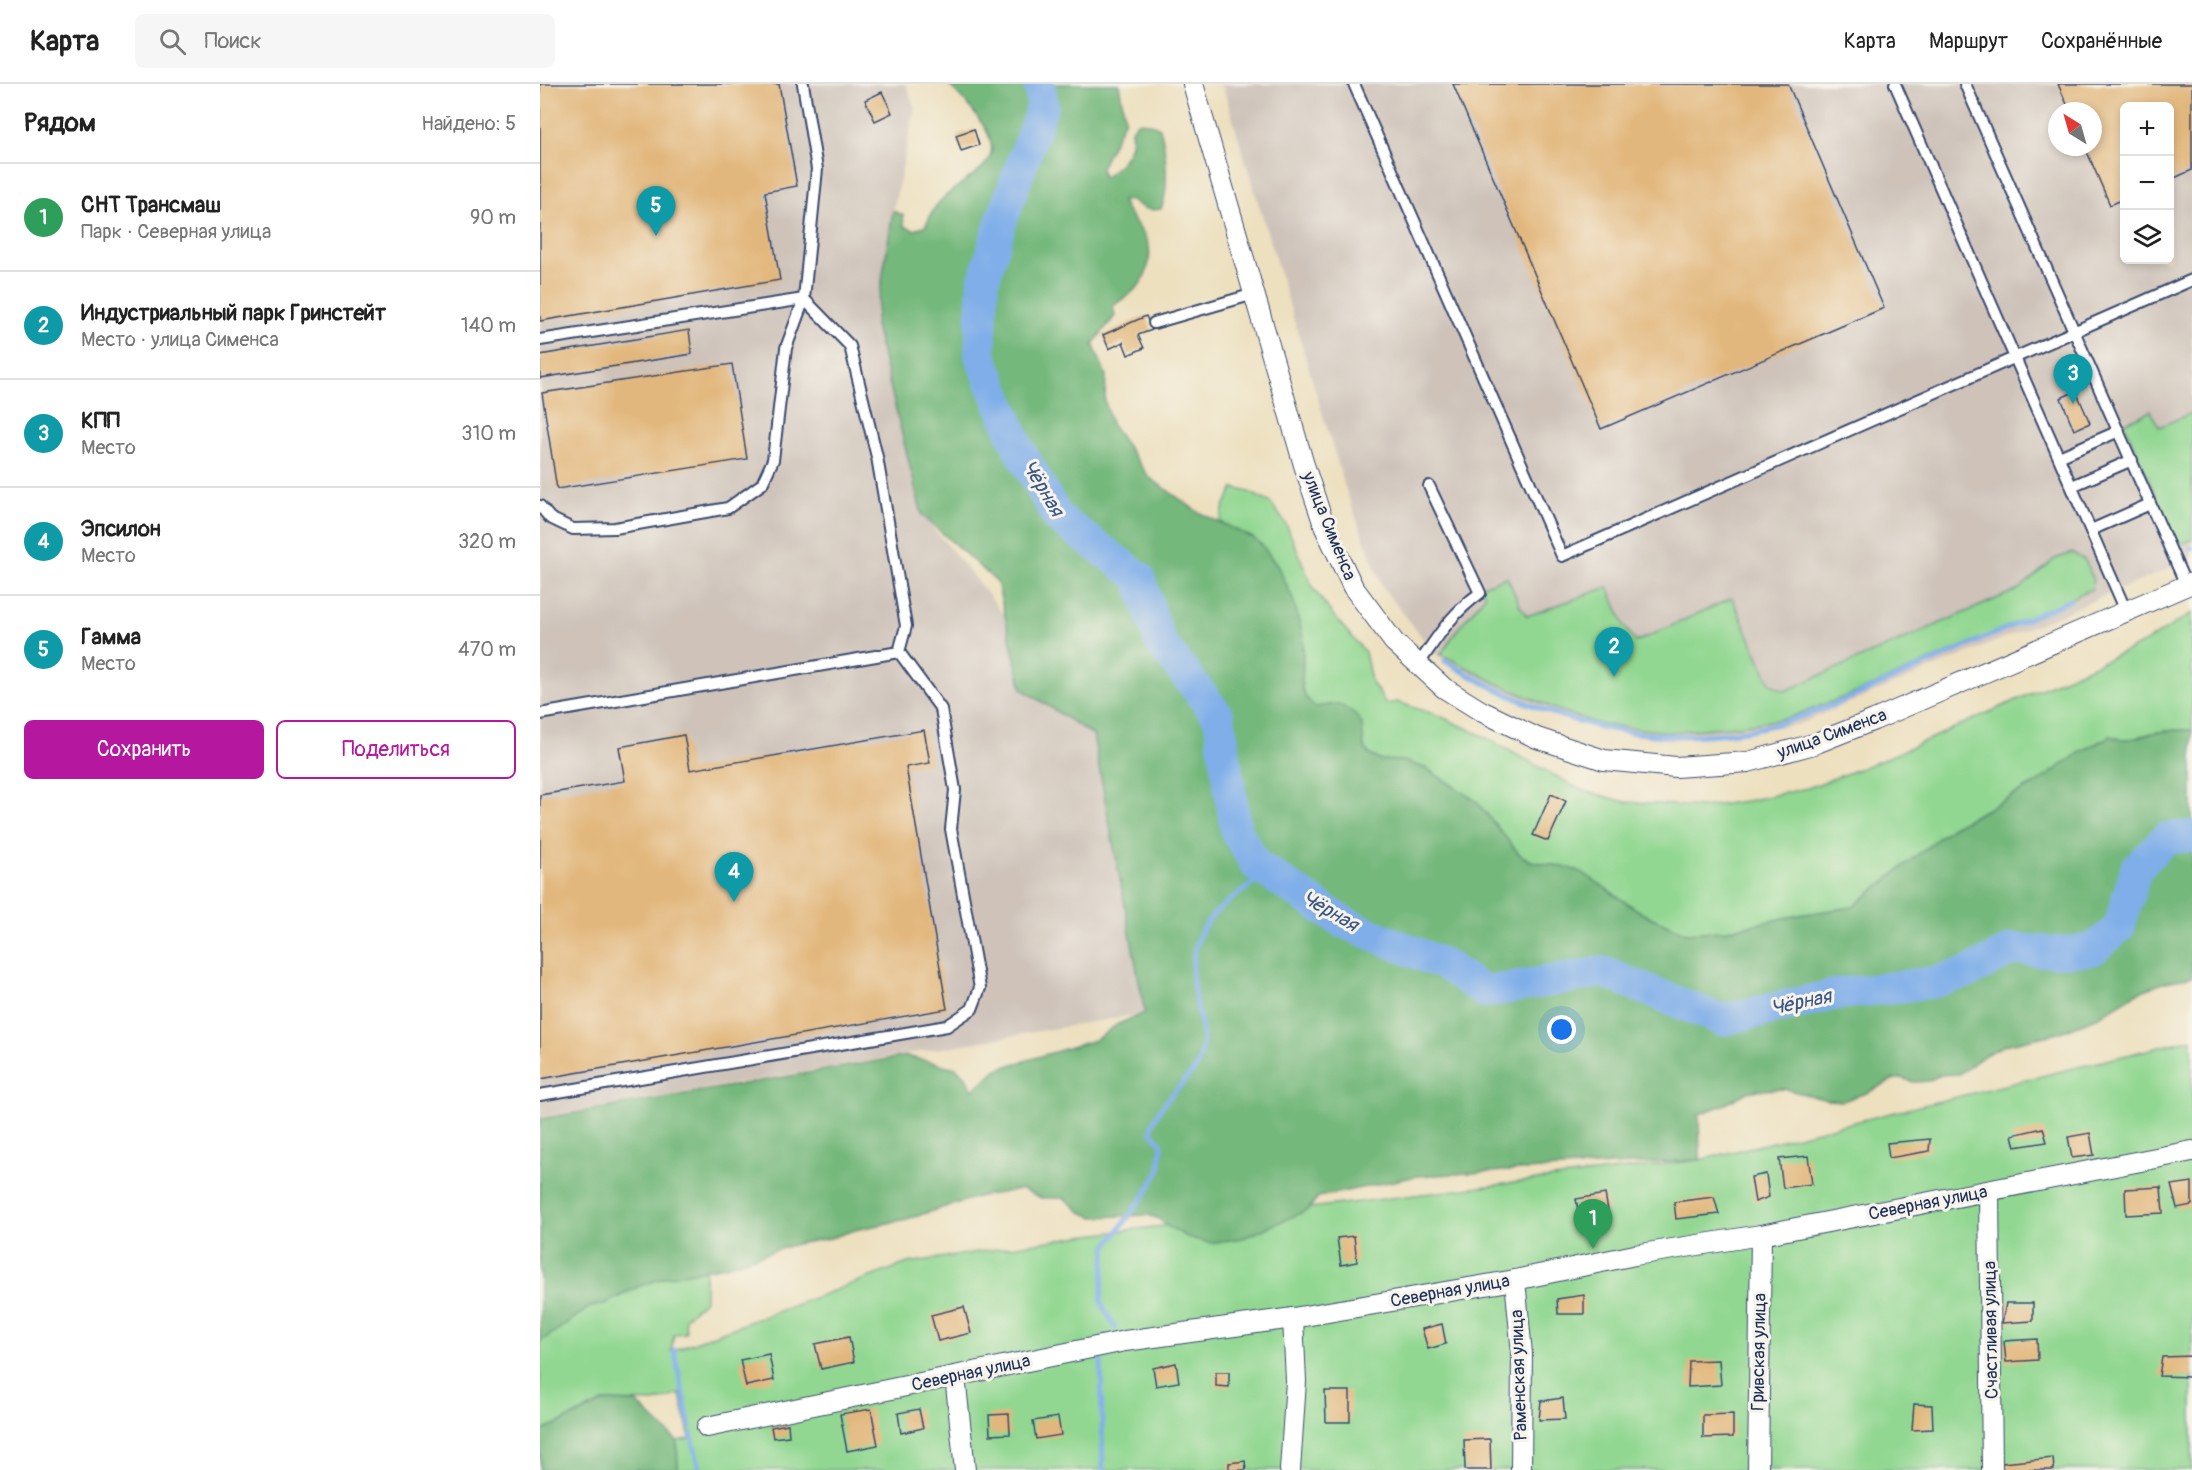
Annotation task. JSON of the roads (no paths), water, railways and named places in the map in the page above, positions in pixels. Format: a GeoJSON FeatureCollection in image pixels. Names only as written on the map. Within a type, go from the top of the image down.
{"type":"FeatureCollection","features":[{"type":"Feature","properties":{"kind":"street","name":"улица Сименса"},"geometry":{"type":"LineString","coordinates":[[1193,84],[1304,465],[1325,528],[1353,587],[1394,642],[1444,688],[1481,711],[1537,738],[1605,760],[1676,768],[1748,762],[1814,744],[1885,716],[2189,584]]}},
{"type":"Feature","properties":{"kind":"street","name":"Северная улица"},"geometry":{"type":"LineString","coordinates":[[707,1426],[1125,1341],[1293,1318],[1515,1280],[1635,1255],[1761,1235],[2192,1152]]}},
{"type":"Feature","properties":{"kind":"street","name":"Счастливая улица"},"geometry":{"type":"LineString","coordinates":[[1989,1191],[1992,1470]]}},
{"type":"Feature","properties":{"kind":"street","name":"Гривская улица"},"geometry":{"type":"LineString","coordinates":[[1758,1470],[1761,1235]]}},
{"type":"Feature","properties":{"kind":"street","name":"Раменская улица"},"geometry":{"type":"LineString","coordinates":[[1515,1280],[1522,1354],[1521,1470]]}},
{"type":"Feature","properties":{"kind":"street"},"geometry":{"type":"LineString","coordinates":[[1290,1470],[1296,1381],[1293,1318]]}},
{"type":"Feature","properties":{"kind":"street"},"geometry":{"type":"LineString","coordinates":[[955,1376],[965,1470]]}},
{"type":"Feature","properties":{"kind":"lane"},"geometry":{"type":"LineString","coordinates":[[540,506],[550,518],[573,529],[615,528],[728,508],[762,484],[773,459],[786,348],[804,299],[817,169],[803,84]]}},
{"type":"Feature","properties":{"kind":"lane"},"geometry":{"type":"LineString","coordinates":[[1354,84],[1562,556],[2192,279]]}},
{"type":"Feature","properties":{"kind":"lane"},"geometry":{"type":"LineString","coordinates":[[1895,84],[2126,611]]}},
{"type":"Feature","properties":{"kind":"lane"},"geometry":{"type":"LineString","coordinates":[[1965,84],[2150,504],[2189,584]]}},
{"type":"Feature","properties":{"kind":"lane"},"geometry":{"type":"LineString","coordinates":[[1154,323],[1254,294]]}},
{"type":"Feature","properties":{"kind":"lane"},"geometry":{"type":"LineString","coordinates":[[540,340],[804,299]]}},
{"type":"Feature","properties":{"kind":"lane"},"geometry":{"type":"LineString","coordinates":[[804,299],[850,346],[878,457],[906,626],[899,652]]}},
{"type":"Feature","properties":{"kind":"lane"},"geometry":{"type":"LineString","coordinates":[[2059,457],[2119,431]]}},
{"type":"Feature","properties":{"kind":"lane"},"geometry":{"type":"LineString","coordinates":[[2072,486],[2132,460]]}},
{"type":"Feature","properties":{"kind":"lane"},"geometry":{"type":"LineString","coordinates":[[1418,665],[1441,630],[1460,608],[1480,593],[1429,486]]}},
{"type":"Feature","properties":{"kind":"lane"},"geometry":{"type":"LineString","coordinates":[[2091,530],[2150,504]]}},
{"type":"Feature","properties":{"kind":"lane"},"geometry":{"type":"LineString","coordinates":[[540,714],[899,652]]}},
{"type":"Feature","properties":{"kind":"lane"},"geometry":{"type":"LineString","coordinates":[[540,1095],[947,1026],[972,1009],[980,988],[951,829],[955,790],[941,708],[899,652]]}},
{"type":"Feature","properties":{"kind":"waterway","name":"Чёрная"},"geometry":{"type":"LineString","coordinates":[[1039,84],[1043,105],[1001,222],[983,283],[980,355],[1018,447],[1058,518],[1139,577],[1160,642],[1219,717],[1236,831],[1256,865],[1343,922],[1445,965],[1485,992],[1603,972],[1722,1020],[1838,994],[1935,982],[1969,972],[2013,949],[2058,952],[2092,950],[2119,928],[2136,869],[2166,838],[2192,836]]}},
{"type":"Feature","properties":{"kind":"waterway"},"geometry":{"type":"LineString","coordinates":[[1445,661],[1510,696],[1577,721],[1646,734],[1682,736],[1720,734],[1770,726],[1827,707],[2070,600]]}},
{"type":"Feature","properties":{"kind":"waterway"},"geometry":{"type":"LineString","coordinates":[[1115,1328],[1101,1302],[1106,1247],[1144,1196],[1159,1171],[1162,1145],[1151,1131],[1153,1124],[1165,1103],[1196,1068],[1203,1045],[1192,973],[1199,936],[1219,909],[1268,873]]}},
{"type":"Feature","properties":{"kind":"waterway"},"geometry":{"type":"LineString","coordinates":[[674,1350],[690,1427]]}},
{"type":"Feature","properties":{"kind":"waterway"},"geometry":{"type":"LineString","coordinates":[[1101,1359],[1103,1470]]}},
{"type":"Feature","properties":{"kind":"waterway"},"geometry":{"type":"LineString","coordinates":[[691,1433],[700,1470]]}},
{"type":"Feature","properties":{"kind":"place","name":"Гамма"},"geometry":{"type":"Point","coordinates":[656,236]}},
{"type":"Feature","properties":{"kind":"place","name":"КПП"},"geometry":{"type":"Point","coordinates":[2073,404]}},
{"type":"Feature","properties":{"kind":"place","name":"Индустриальный парк Гринстейт"},"geometry":{"type":"Point","coordinates":[1614,677]}},
{"type":"Feature","properties":{"kind":"place","name":"Эпсилон"},"geometry":{"type":"Point","coordinates":[734,902]}},
{"type":"Feature","properties":{"kind":"place","name":"СНТ Трансмаш"},"geometry":{"type":"Point","coordinates":[1593,1249]}}]}
